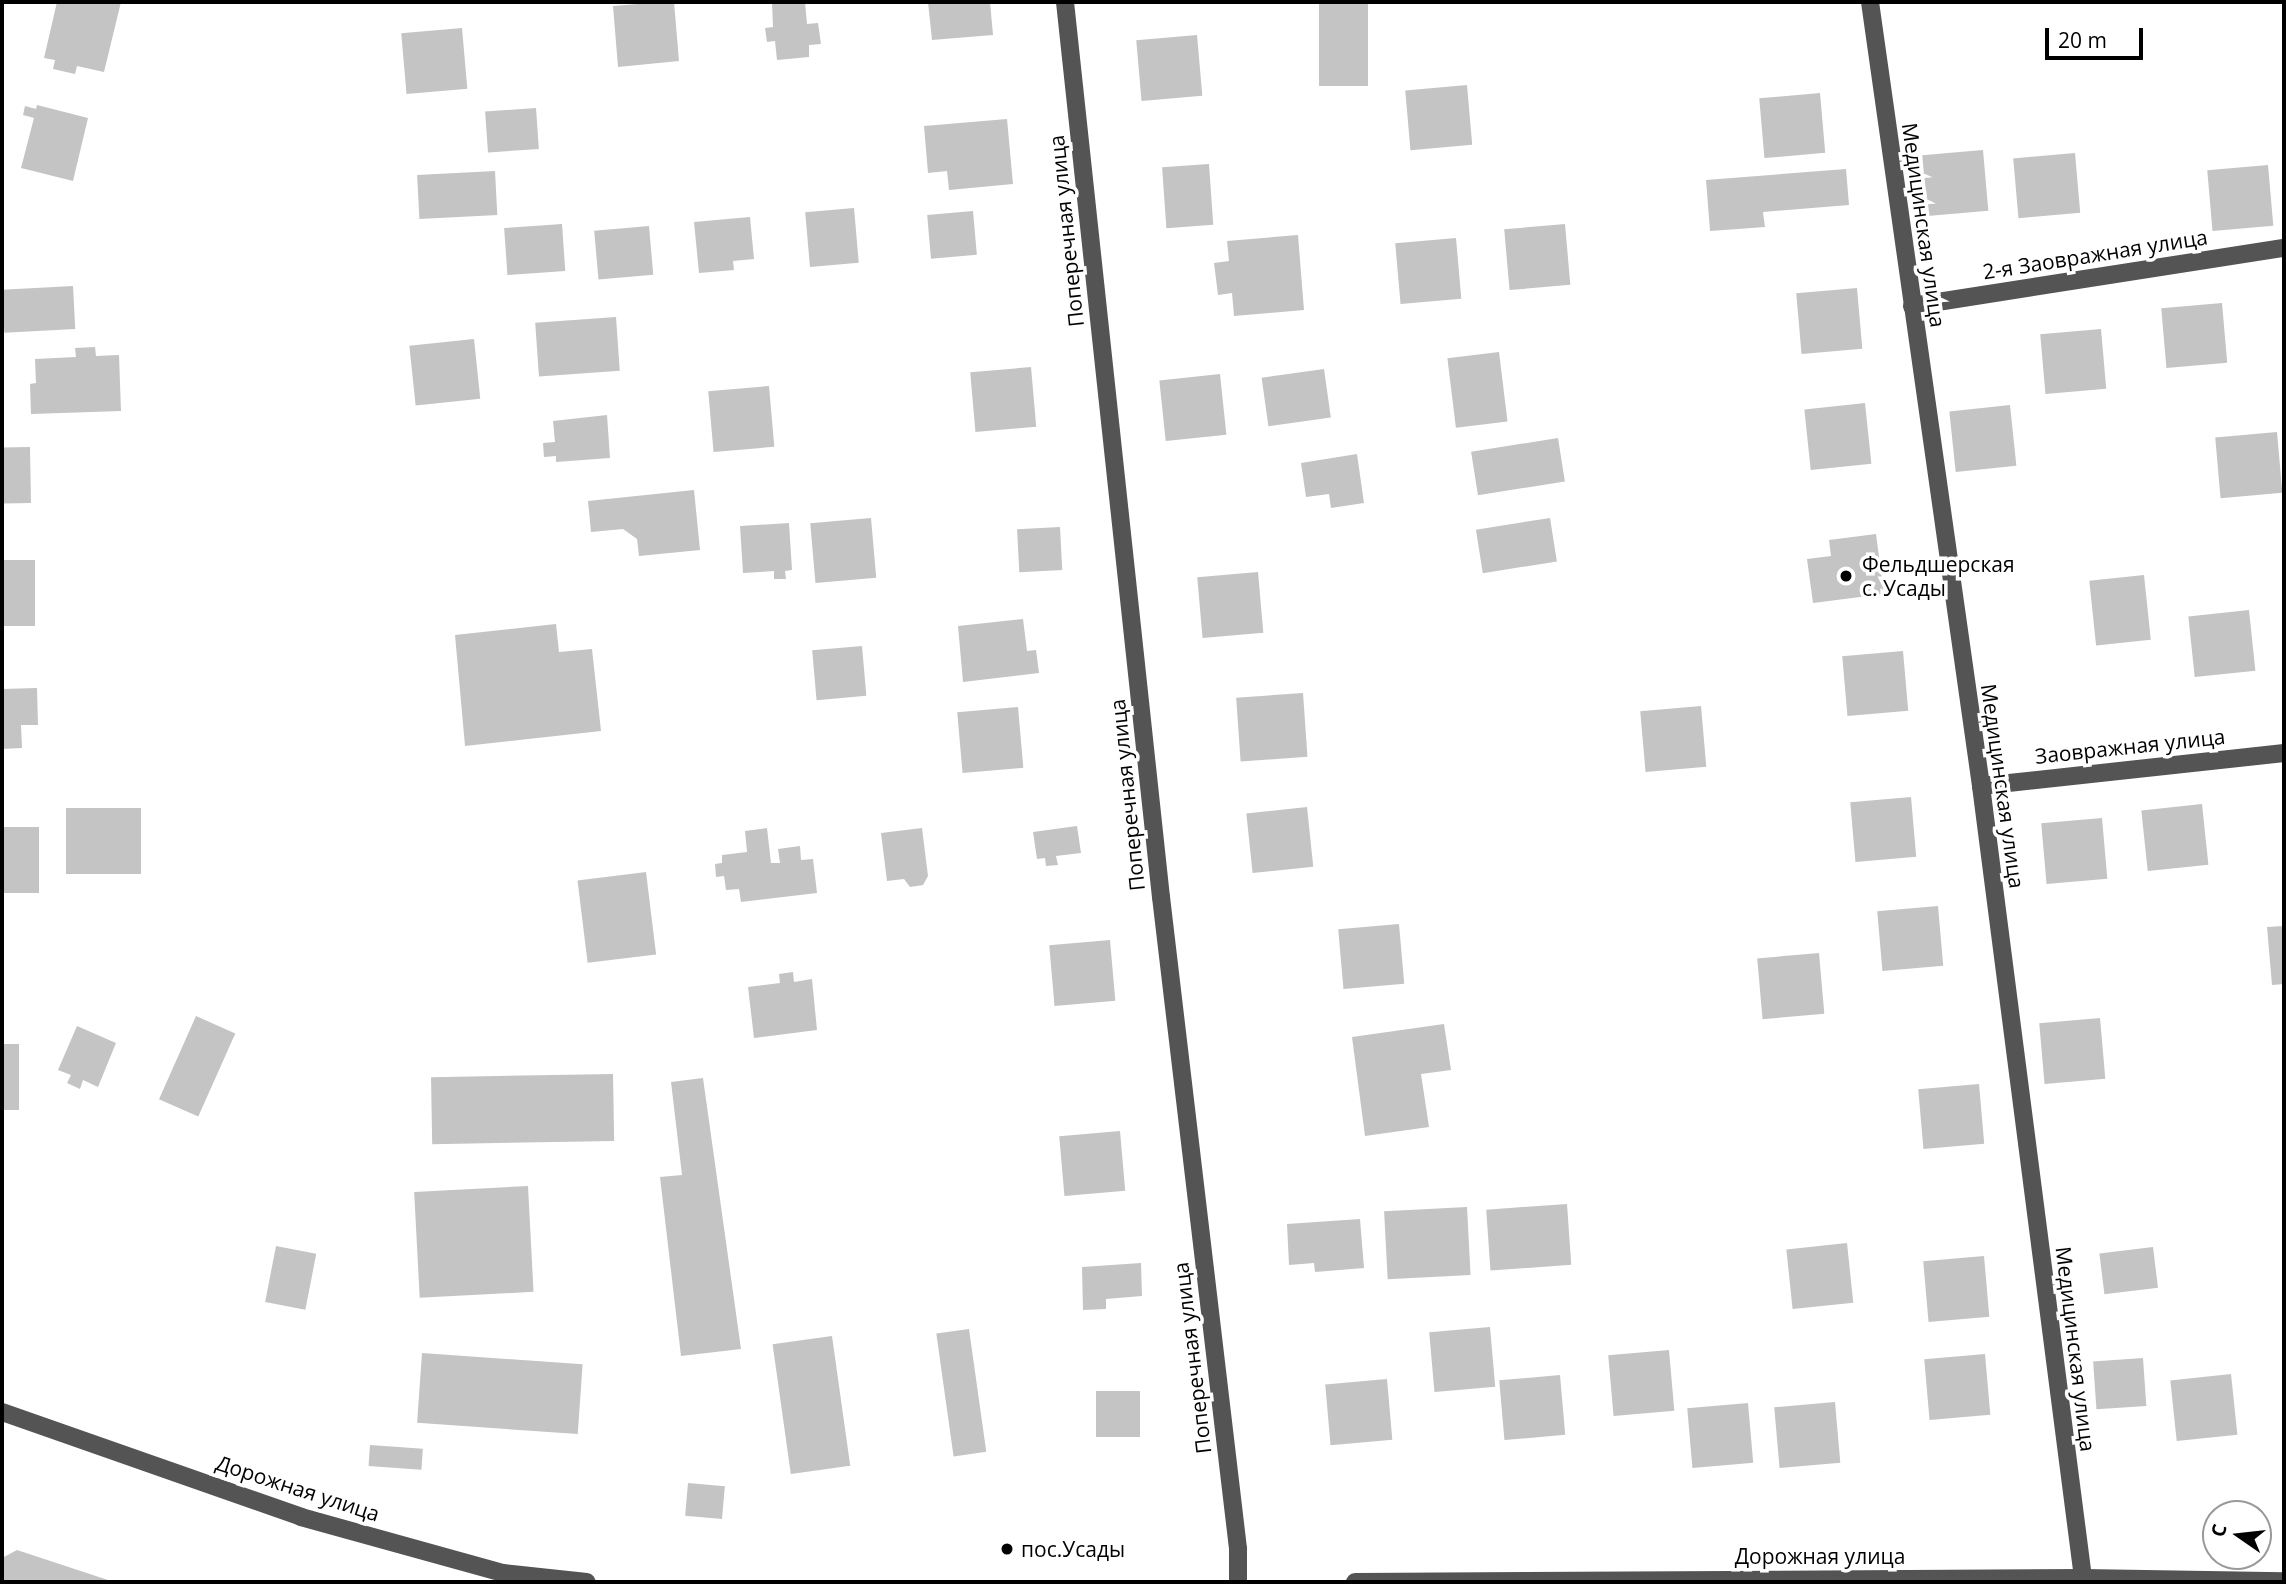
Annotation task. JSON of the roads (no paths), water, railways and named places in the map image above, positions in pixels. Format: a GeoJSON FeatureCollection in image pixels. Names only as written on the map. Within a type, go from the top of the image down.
{"type":"FeatureCollection","features":[{"type":"Feature","properties":{"kind":"street","name":"Поперечная улица"},"geometry":{"type":"LineString","coordinates":[[1065,2],[1163,911],[1238,1549],[1238,1582]]}},
{"type":"Feature","properties":{"kind":"street","name":"Медицинская улица"},"geometry":{"type":"LineString","coordinates":[[1870,2],[1981,786],[2083,1578]]}},
{"type":"Feature","properties":{"kind":"street","name":"2-я Заовражная улица"},"geometry":{"type":"LineString","coordinates":[[1912,306],[2284,248]]}},
{"type":"Feature","properties":{"kind":"street","name":"Заовражная улица"},"geometry":{"type":"LineString","coordinates":[[1981,786],[2284,753]]}},
{"type":"Feature","properties":{"kind":"street","name":"Дорожная улица"},"geometry":{"type":"LineString","coordinates":[[2,1412],[301,1517],[502,1577],[587,1582]]}},
{"type":"Feature","properties":{"kind":"street","name":"Дорожная улица"},"geometry":{"type":"LineString","coordinates":[[1355,1582],[2083,1578],[2284,1581]]}},
{"type":"Feature","properties":{"kind":"place","name":"Фельдшерская с. Усады"},"geometry":{"type":"Point","coordinates":[1846,576]}},
{"type":"Feature","properties":{"kind":"place","name":"пос.Усады"},"geometry":{"type":"Point","coordinates":[1007,1549]}}]}
